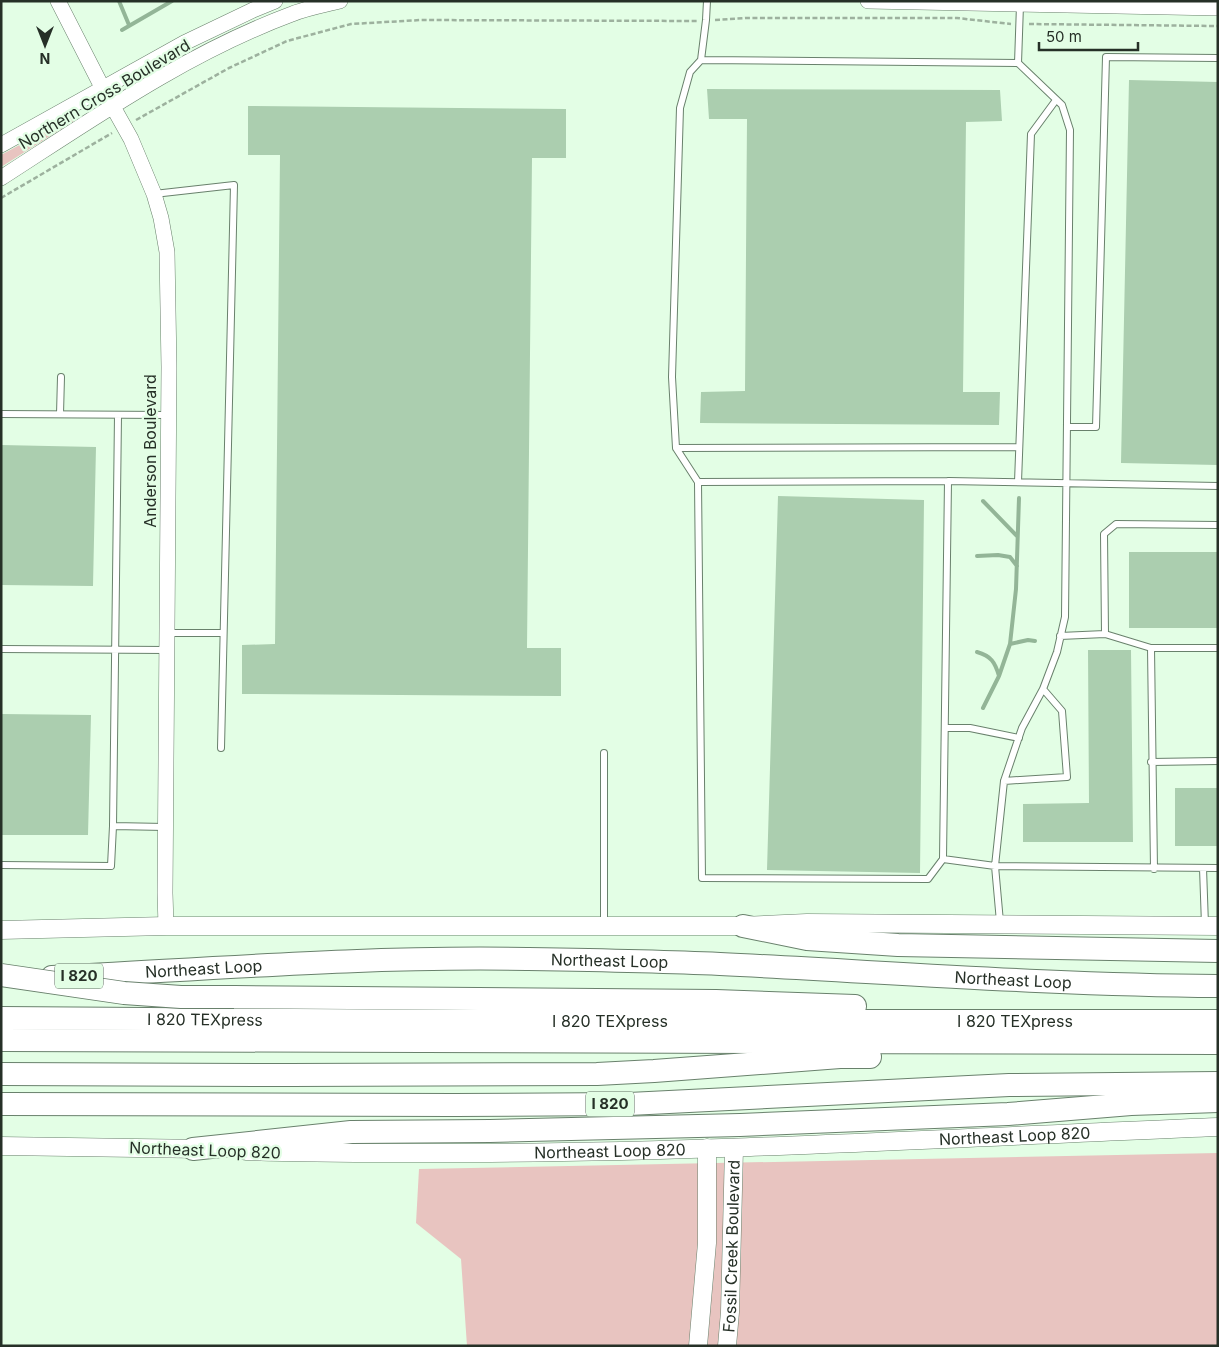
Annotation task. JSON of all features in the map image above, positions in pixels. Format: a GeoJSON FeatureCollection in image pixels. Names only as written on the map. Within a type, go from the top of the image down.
{"type":"FeatureCollection","features":[{"type":"Feature","properties":{"kind":"highway"},"geometry":{"type":"LineString","coordinates":[[743,926],[807,939],[898,945],[1218,951]]}},
{"type":"Feature","properties":{"kind":"highway","name":"Northeast Loop"},"geometry":{"type":"LineString","coordinates":[[1,980],[352,961],[524,959],[719,964],[1034,982],[1218,986]]}},
{"type":"Feature","properties":{"kind":"highway"},"geometry":{"type":"LineString","coordinates":[[1,975],[124,993],[181,997],[716,1001],[872,1007],[906,1021]]}},
{"type":"Feature","properties":{"kind":"highway","name":"I 820 TEXpress"},"geometry":{"type":"LineString","coordinates":[[1,1018],[906,1021],[1217,1035]]}},
{"type":"Feature","properties":{"kind":"highway"},"geometry":{"type":"LineString","coordinates":[[1,1074],[597,1074],[654,1072],[840,1057],[1190,1054],[1217,1035]]}},
{"type":"Feature","properties":{"kind":"highway","name":"I 820 TEXpress"},"geometry":{"type":"LineString","coordinates":[[1,1040],[1217,1035]]}},
{"type":"Feature","properties":{"kind":"highway","name":"I 820"},"geometry":{"type":"LineString","coordinates":[[1,1104],[629,1104],[1009,1085],[1218,1083]]}},
{"type":"Feature","properties":{"kind":"highway"},"geometry":{"type":"LineString","coordinates":[[193,1149],[351,1132],[500,1131],[740,1125],[998,1115],[1131,1104],[1218,1101]]}},
{"type":"Feature","properties":{"kind":"main road"},"geometry":{"type":"LineString","coordinates":[[3,930],[166,926],[743,926],[807,923],[1211,926]]}},
{"type":"Feature","properties":{"kind":"main road","name":"Northeast Loop 820"},"geometry":{"type":"LineString","coordinates":[[1,1146],[278,1152],[578,1152],[734,1148],[1218,1127]]}},
{"type":"Feature","properties":{"kind":"main road","name":"Fossil Creek Boulevard"},"geometry":{"type":"LineString","coordinates":[[698,1346],[707,1243],[707,1148]]}},
{"type":"Feature","properties":{"kind":"main road","name":"Fossil Creek Boulevard"},"geometry":{"type":"LineString","coordinates":[[727,1346],[734,1148]]}},
{"type":"Feature","properties":{"kind":"main road"},"geometry":{"type":"LineString","coordinates":[[704,1274],[731,1274]]}},
{"type":"Feature","properties":{"kind":"street","name":"Anderson Boulevard"},"geometry":{"type":"LineString","coordinates":[[58,1],[131,139],[154,194],[164,235],[168,271],[166,926]]}},
{"type":"Feature","properties":{"kind":"street","name":"Northern Cross Boulevard"},"geometry":{"type":"LineString","coordinates":[[1,144],[184,43],[275,1]]}},
{"type":"Feature","properties":{"kind":"street","name":"Northern Cross Boulevard"},"geometry":{"type":"LineString","coordinates":[[1,178],[112,106],[175,68],[250,31],[294,13],[340,1]]}},
{"type":"Feature","properties":{"kind":"street"},"geometry":{"type":"LineString","coordinates":[[868,1],[1218,8]]}},
{"type":"Feature","properties":{"kind":"lane"},"geometry":{"type":"LineString","coordinates":[[707,1],[701,60],[690,72],[680,108],[672,376],[676,448],[698,482],[702,878],[928,879],[943,858],[948,481]]}},
{"type":"Feature","properties":{"kind":"lane"},"geometry":{"type":"LineString","coordinates":[[1018,63],[1020,3]]}},
{"type":"Feature","properties":{"kind":"lane"},"geometry":{"type":"LineString","coordinates":[[1067,427],[1096,427],[1106,57],[1218,58]]}},
{"type":"Feature","properties":{"kind":"lane"},"geometry":{"type":"LineString","coordinates":[[701,60],[1018,63],[1062,106],[1070,130],[1065,617],[1058,652],[1043,689],[1018,738],[1004,781],[994,866],[1000,924]]}},
{"type":"Feature","properties":{"kind":"lane"},"geometry":{"type":"LineString","coordinates":[[1018,482],[1031,134],[1056,100]]}},
{"type":"Feature","properties":{"kind":"lane"},"geometry":{"type":"LineString","coordinates":[[154,194],[234,185],[222,633],[221,748]]}},
{"type":"Feature","properties":{"kind":"lane"},"geometry":{"type":"LineString","coordinates":[[60,414],[61,377]]}},
{"type":"Feature","properties":{"kind":"lane"},"geometry":{"type":"LineString","coordinates":[[1,414],[168,415]]}},
{"type":"Feature","properties":{"kind":"lane"},"geometry":{"type":"LineString","coordinates":[[1,865],[111,866],[118,415]]}},
{"type":"Feature","properties":{"kind":"lane"},"geometry":{"type":"LineString","coordinates":[[676,448],[1019,447]]}},
{"type":"Feature","properties":{"kind":"lane"},"geometry":{"type":"LineString","coordinates":[[698,482],[948,481],[1218,486]]}},
{"type":"Feature","properties":{"kind":"lane"},"geometry":{"type":"LineString","coordinates":[[1104,634],[1104,534],[1116,524],[1218,525]]}},
{"type":"Feature","properties":{"kind":"lane"},"geometry":{"type":"LineString","coordinates":[[166,633],[222,633]]}},
{"type":"Feature","properties":{"kind":"lane"},"geometry":{"type":"LineString","coordinates":[[1060,636],[1104,634],[1151,648],[1218,648]]}},
{"type":"Feature","properties":{"kind":"lane"},"geometry":{"type":"LineString","coordinates":[[1151,648],[1151,762],[1154,869]]}},
{"type":"Feature","properties":{"kind":"lane"},"geometry":{"type":"LineString","coordinates":[[1,649],[166,650]]}},
{"type":"Feature","properties":{"kind":"lane"},"geometry":{"type":"LineString","coordinates":[[1004,781],[1068,777],[1062,711],[1043,689]]}},
{"type":"Feature","properties":{"kind":"lane"},"geometry":{"type":"LineString","coordinates":[[944,728],[970,728],[1018,738]]}},
{"type":"Feature","properties":{"kind":"lane"},"geometry":{"type":"LineString","coordinates":[[604,752],[604,926]]}},
{"type":"Feature","properties":{"kind":"lane"},"geometry":{"type":"LineString","coordinates":[[1151,762],[1218,761]]}},
{"type":"Feature","properties":{"kind":"lane"},"geometry":{"type":"LineString","coordinates":[[113,826],[165,827]]}},
{"type":"Feature","properties":{"kind":"lane"},"geometry":{"type":"LineString","coordinates":[[943,858],[994,866],[1154,869],[1218,868]]}},
{"type":"Feature","properties":{"kind":"lane"},"geometry":{"type":"LineString","coordinates":[[1203,868],[1211,926]]}},
{"type":"Feature","properties":{"kind":"path"},"geometry":{"type":"LineString","coordinates":[[146,114],[230,68],[287,41],[350,24],[421,20],[660,22],[746,18],[958,18],[1002,24],[1218,26]]}},
{"type":"Feature","properties":{"kind":"path"},"geometry":{"type":"LineString","coordinates":[[1,198],[107,136]]}},
{"type":"Feature","properties":{"kind":"shaded area"},"geometry":{"type":"Polygon","coordinates":[[[75,115],[77,119],[1,167],[1,155],[75,115]]]}},
{"type":"Feature","properties":{"kind":"shaded area"},"geometry":{"type":"Polygon","coordinates":[[[1218,1153],[1218,1346],[467,1346],[461,1259],[416,1223],[419,1169],[1218,1153]]]}},
{"type":"Feature","properties":{"kind":"building"},"geometry":{"type":"Polygon","coordinates":[[[1129,80],[1218,82],[1218,465],[1121,463],[1129,80]]]}},
{"type":"Feature","properties":{"kind":"building"},"geometry":{"type":"Polygon","coordinates":[[[707,89],[1000,90],[1002,121],[966,122],[963,392],[1000,392],[999,425],[700,423],[701,392],[745,391],[747,119],[709,119],[707,89]]]}},
{"type":"Feature","properties":{"kind":"building"},"geometry":{"type":"Polygon","coordinates":[[[248,106],[566,109],[566,158],[532,158],[527,648],[561,648],[561,696],[242,694],[242,645],[275,644],[280,155],[248,155],[248,106]]]}},
{"type":"Feature","properties":{"kind":"building"},"geometry":{"type":"Polygon","coordinates":[[[1,445],[96,447],[93,586],[1,585],[1,445]]]}},
{"type":"Feature","properties":{"kind":"building"},"geometry":{"type":"Polygon","coordinates":[[[778,496],[924,500],[920,873],[767,870],[778,496]]]}},
{"type":"Feature","properties":{"kind":"building"},"geometry":{"type":"Polygon","coordinates":[[[1129,552],[1218,552],[1218,628],[1129,628],[1129,552]]]}},
{"type":"Feature","properties":{"kind":"building"},"geometry":{"type":"Polygon","coordinates":[[[1088,650],[1131,650],[1133,842],[1023,842],[1023,804],[1089,803],[1088,650]]]}},
{"type":"Feature","properties":{"kind":"building"},"geometry":{"type":"Polygon","coordinates":[[[1,714],[91,715],[88,835],[1,835],[1,714]]]}},
{"type":"Feature","properties":{"kind":"building"},"geometry":{"type":"Polygon","coordinates":[[[1175,788],[1218,788],[1218,846],[1175,846],[1175,788]]]}},
{"type":"Feature","properties":{"kind":"waterway"},"geometry":{"type":"LineString","coordinates":[[119,1],[129,25]]}},
{"type":"Feature","properties":{"kind":"waterway"},"geometry":{"type":"LineString","coordinates":[[122,30],[172,1]]}},
{"type":"Feature","properties":{"kind":"waterway"},"geometry":{"type":"LineString","coordinates":[[983,708],[999,676],[1010,644],[1016,589],[1019,498]]}},
{"type":"Feature","properties":{"kind":"waterway"},"geometry":{"type":"LineString","coordinates":[[983,501],[1017,536]]}},
{"type":"Feature","properties":{"kind":"waterway"},"geometry":{"type":"LineString","coordinates":[[977,556],[998,555],[1010,557],[1017,566]]}},
{"type":"Feature","properties":{"kind":"waterway"},"geometry":{"type":"LineString","coordinates":[[1010,644],[1028,640],[1035,641]]}},
{"type":"Feature","properties":{"kind":"waterway"},"geometry":{"type":"LineString","coordinates":[[977,652],[986,655],[992,660],[999,676]]}}]}
